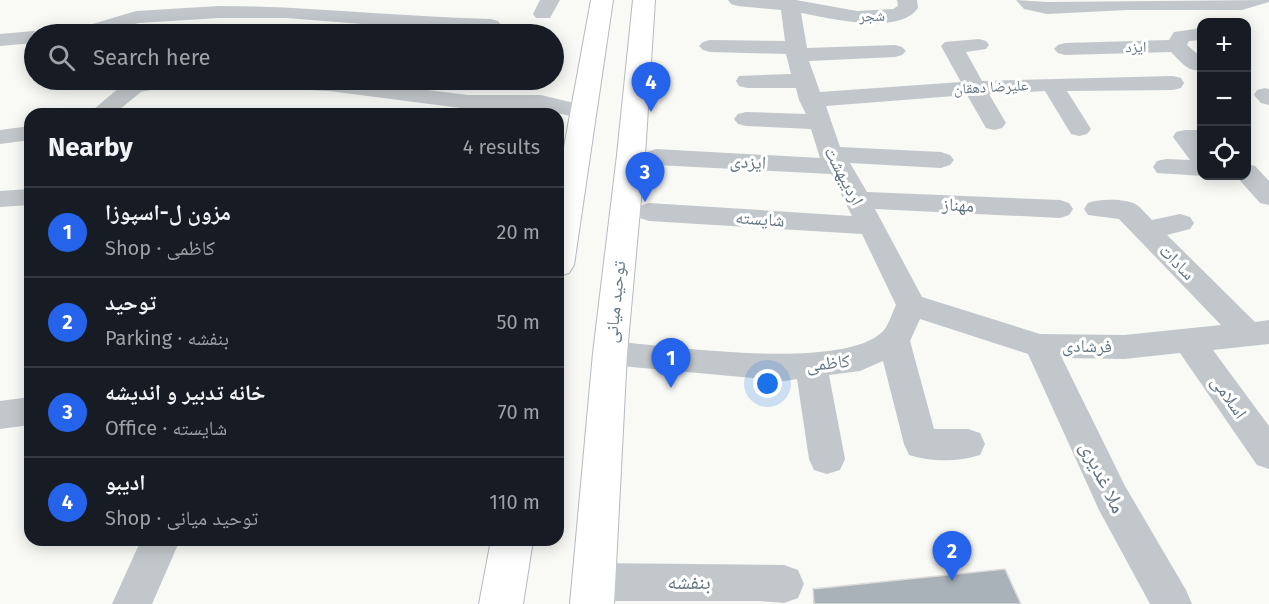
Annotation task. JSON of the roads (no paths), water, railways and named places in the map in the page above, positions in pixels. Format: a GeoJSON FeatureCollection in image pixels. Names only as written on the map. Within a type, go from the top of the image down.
{"type":"FeatureCollection","features":[{"type":"Feature","properties":{"kind":"main road"},"geometry":{"type":"LineString","coordinates":[[564,228],[602,0]]}},
{"type":"Feature","properties":{"kind":"main road","name":"توحید میانی"},"geometry":{"type":"LineString","coordinates":[[593,593],[610,353],[645,1]]}},
{"type":"Feature","properties":{"kind":"main road"},"geometry":{"type":"LineString","coordinates":[[501,604],[511,546]]}},
{"type":"Feature","properties":{"kind":"street"},"geometry":{"type":"LineString","coordinates":[[136,17],[147,0]]}},
{"type":"Feature","properties":{"kind":"street"},"geometry":{"type":"LineString","coordinates":[[738,0],[790,2]]}},
{"type":"Feature","properties":{"kind":"street","name":"شجر"},"geometry":{"type":"LineString","coordinates":[[790,2],[856,17],[901,14],[908,8],[907,0]]}},
{"type":"Feature","properties":{"kind":"street"},"geometry":{"type":"LineString","coordinates":[[1026,0],[1030,5],[1047,8],[1218,2],[1242,4],[1261,0]]}},
{"type":"Feature","properties":{"kind":"street","name":"اردیبهشت"},"geometry":{"type":"LineString","coordinates":[[790,2],[796,51],[807,91],[835,161],[872,226],[911,305]]}},
{"type":"Feature","properties":{"kind":"street"},"geometry":{"type":"LineString","coordinates":[[1191,4],[1207,18]]}},
{"type":"Feature","properties":{"kind":"street"},"geometry":{"type":"LineString","coordinates":[[122,24],[136,17],[219,12],[286,12],[392,24]]}},
{"type":"Feature","properties":{"kind":"street","name":"ایزد"},"geometry":{"type":"LineString","coordinates":[[1065,49],[1176,46],[1181,36],[1197,34]]}},
{"type":"Feature","properties":{"kind":"street"},"geometry":{"type":"LineString","coordinates":[[0,40],[24,38]]}},
{"type":"Feature","properties":{"kind":"street"},"geometry":{"type":"LineString","coordinates":[[979,45],[952,46],[994,123]]}},
{"type":"Feature","properties":{"kind":"street"},"geometry":{"type":"LineString","coordinates":[[710,46],[796,51],[895,51]]}},
{"type":"Feature","properties":{"kind":"street"},"geometry":{"type":"LineString","coordinates":[[1176,46],[1197,65]]}},
{"type":"Feature","properties":{"kind":"street","name":"علیرضا دهقان"},"geometry":{"type":"LineString","coordinates":[[747,81],[807,91],[1173,83]]}},
{"type":"Feature","properties":{"kind":"street"},"geometry":{"type":"LineString","coordinates":[[1052,85],[1079,129]]}},
{"type":"Feature","properties":{"kind":"street"},"geometry":{"type":"LineString","coordinates":[[108,108],[130,90]]}},
{"type":"Feature","properties":{"kind":"street"},"geometry":{"type":"LineString","coordinates":[[423,90],[482,102],[541,102],[583,112]]}},
{"type":"Feature","properties":{"kind":"street"},"geometry":{"type":"LineString","coordinates":[[482,102],[486,90]]}},
{"type":"Feature","properties":{"kind":"street"},"geometry":{"type":"LineString","coordinates":[[746,119],[821,122]]}},
{"type":"Feature","properties":{"kind":"street"},"geometry":{"type":"LineString","coordinates":[[0,137],[24,134]]}},
{"type":"Feature","properties":{"kind":"street"},"geometry":{"type":"LineString","coordinates":[[1197,137],[1185,137],[1197,153]]}},
{"type":"Feature","properties":{"kind":"street","name":"ایزدی"},"geometry":{"type":"LineString","coordinates":[[656,157],[835,161],[941,159]]}},
{"type":"Feature","properties":{"kind":"street"},"geometry":{"type":"LineString","coordinates":[[1166,167],[1197,168]]}},
{"type":"Feature","properties":{"kind":"street"},"geometry":{"type":"LineString","coordinates":[[1251,177],[1269,197]]}},
{"type":"Feature","properties":{"kind":"street"},"geometry":{"type":"LineString","coordinates":[[0,199],[24,197]]}},
{"type":"Feature","properties":{"kind":"street","name":"مهناز"},"geometry":{"type":"LineString","coordinates":[[856,200],[1060,209]]}},
{"type":"Feature","properties":{"kind":"street","name":"سادات"},"geometry":{"type":"LineString","coordinates":[[1097,209],[1127,211],[1259,333]]}},
{"type":"Feature","properties":{"kind":"street","name":"شایسته"},"geometry":{"type":"LineString","coordinates":[[649,212],[872,226]]}},
{"type":"Feature","properties":{"kind":"street"},"geometry":{"type":"LineString","coordinates":[[1146,230],[1180,223]]}},
{"type":"Feature","properties":{"kind":"street"},"geometry":{"type":"LineString","coordinates":[[911,305],[894,340],[921,444],[968,444]]}},
{"type":"Feature","properties":{"kind":"street","name":"فرشادی"},"geometry":{"type":"LineString","coordinates":[[911,305],[1040,346],[1124,347],[1259,333]]}},
{"type":"Feature","properties":{"kind":"street","name":"کاظمی"},"geometry":{"type":"LineString","coordinates":[[610,353],[785,368],[860,359],[894,340]]}},
{"type":"Feature","properties":{"kind":"street","name":"اسلامی"},"geometry":{"type":"LineString","coordinates":[[1188,340],[1269,454]]}},
{"type":"Feature","properties":{"kind":"street","name":"ملا غدیری"},"geometry":{"type":"LineString","coordinates":[[1040,346],[1112,498],[1172,604]]}},
{"type":"Feature","properties":{"kind":"street"},"geometry":{"type":"LineString","coordinates":[[811,365],[827,459]]}},
{"type":"Feature","properties":{"kind":"street"},"geometry":{"type":"LineString","coordinates":[[0,415],[24,412]]}},
{"type":"Feature","properties":{"kind":"street"},"geometry":{"type":"LineString","coordinates":[[132,603],[158,546]]}},
{"type":"Feature","properties":{"kind":"street","name":"بنفشه"},"geometry":{"type":"LineString","coordinates":[[593,593],[760,582],[784,584]]}},
{"type":"Feature","properties":{"kind":"place","name":"ادیبو"},"geometry":{"type":"Point","coordinates":[651,112]}},
{"type":"Feature","properties":{"kind":"place","name":"خانه تدبیر و اندیشه"},"geometry":{"type":"Point","coordinates":[645,202]}},
{"type":"Feature","properties":{"kind":"place","name":"مزون ل-اسپوزا"},"geometry":{"type":"Point","coordinates":[671,388]}},
{"type":"Feature","properties":{"kind":"place","name":"توحید"},"geometry":{"type":"Point","coordinates":[952,581]}}]}
